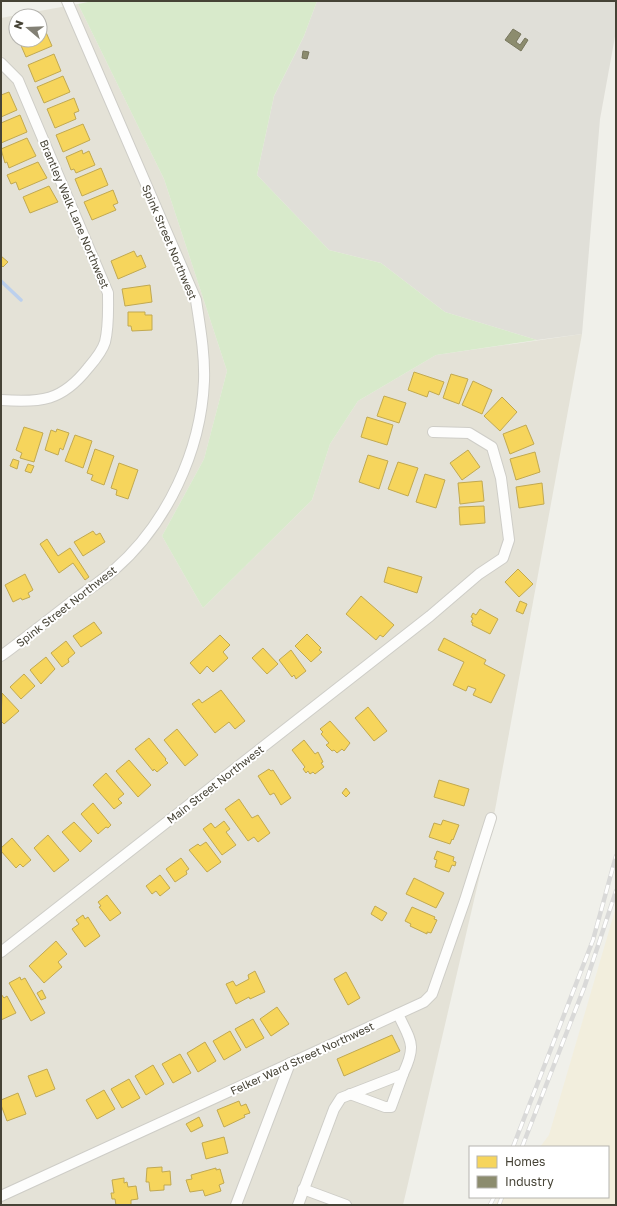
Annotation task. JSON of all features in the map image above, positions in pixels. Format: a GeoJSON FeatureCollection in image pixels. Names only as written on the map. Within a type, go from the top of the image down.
{"type":"FeatureCollection","features":[{"type":"Feature","properties":{"kind":"street","name":"Spink Street Northwest"},"geometry":{"type":"LineString","coordinates":[[1,656],[114,570],[142,541],[165,509],[188,462],[201,410],[204,382],[204,353],[196,300],[67,1]]}},
{"type":"Feature","properties":{"kind":"street","name":"Brantley Walk Lane Northwest"},"geometry":{"type":"LineString","coordinates":[[1,63],[18,80],[100,271],[108,293],[108,321],[104,344],[97,358],[68,390],[50,399],[22,402],[1,400]]}},
{"type":"Feature","properties":{"kind":"street","name":"Main Street Northwest"},"geometry":{"type":"LineString","coordinates":[[1,952],[430,616],[479,574],[503,558],[509,540],[501,478],[492,447],[469,433],[433,432]]}},
{"type":"Feature","properties":{"kind":"street","name":"Felker Ward Street Northwest"},"geometry":{"type":"LineString","coordinates":[[1,1196],[424,1002],[432,994],[465,900],[491,818]]}},
{"type":"Feature","properties":{"kind":"street"},"geometry":{"type":"LineString","coordinates":[[350,1094],[385,1107],[391,1107],[394,1103],[403,1074],[410,1060],[412,1043],[398,1014]]}},
{"type":"Feature","properties":{"kind":"street"},"geometry":{"type":"LineString","coordinates":[[236,1205],[290,1063]]}},
{"type":"Feature","properties":{"kind":"street"},"geometry":{"type":"LineString","coordinates":[[298,1205],[334,1109],[341,1098],[403,1074]]}},
{"type":"Feature","properties":{"kind":"street"},"geometry":{"type":"LineString","coordinates":[[304,1190],[346,1205]]}},
{"type":"Feature","properties":{"kind":"shaded area"},"geometry":{"type":"Polygon","coordinates":[[[317,1],[616,1],[616,31],[600,119],[582,334],[537,340],[445,312],[381,263],[329,250],[257,175],[274,96],[304,36],[317,1]]]}},
{"type":"Feature","properties":{"kind":"shaded area"},"geometry":{"type":"Polygon","coordinates":[[[78,4],[164,179],[227,371],[204,459],[162,536],[203,608],[312,500],[330,444],[358,401],[436,355],[582,334],[495,810],[403,1205],[1,1205],[1,18],[8,17],[8,48],[48,48],[48,9],[78,4]]]}},
{"type":"Feature","properties":{"kind":"shaded area"},"geometry":{"type":"Polygon","coordinates":[[[616,907],[616,1205],[494,1205],[499,1198],[609,1198],[609,1146],[541,1146],[549,1135],[616,907]]]}},
{"type":"Feature","properties":{"kind":"green space"},"geometry":{"type":"Polygon","coordinates":[[[93,1],[317,1],[304,36],[274,96],[257,175],[329,250],[381,263],[445,312],[537,340],[436,355],[358,401],[330,444],[312,500],[203,608],[162,536],[204,459],[227,371],[164,179],[78,4],[93,1]]]}},
{"type":"Feature","properties":{"kind":"building: Homes"},"geometry":{"type":"Polygon","coordinates":[[[48,37],[52,46],[48,48],[48,37]]]}},
{"type":"Feature","properties":{"kind":"building: Homes"},"geometry":{"type":"Polygon","coordinates":[[[22,48],[47,48],[26,57],[22,48]]]}},
{"type":"Feature","properties":{"kind":"building: Homes"},"geometry":{"type":"Polygon","coordinates":[[[54,54],[61,71],[35,82],[28,65],[54,54]]]}},
{"type":"Feature","properties":{"kind":"building: Homes"},"geometry":{"type":"Polygon","coordinates":[[[63,76],[70,92],[44,103],[37,87],[63,76]]]}},
{"type":"Feature","properties":{"kind":"building: Homes"},"geometry":{"type":"Polygon","coordinates":[[[9,92],[17,110],[1,117],[1,95],[9,92]]]}},
{"type":"Feature","properties":{"kind":"building: Homes"},"geometry":{"type":"Polygon","coordinates":[[[74,98],[79,111],[74,113],[76,119],[55,128],[47,109],[74,98]]]}},
{"type":"Feature","properties":{"kind":"building: Homes"},"geometry":{"type":"Polygon","coordinates":[[[20,115],[27,132],[1,143],[1,123],[20,115]]]}},
{"type":"Feature","properties":{"kind":"building: Homes"},"geometry":{"type":"Polygon","coordinates":[[[83,124],[90,140],[63,152],[56,135],[83,124]]]}},
{"type":"Feature","properties":{"kind":"building: Homes"},"geometry":{"type":"Polygon","coordinates":[[[27,138],[36,156],[9,168],[7,162],[5,163],[1,149],[27,138]]]}},
{"type":"Feature","properties":{"kind":"building: Homes"},"geometry":{"type":"Polygon","coordinates":[[[82,150],[83,154],[89,151],[95,165],[76,173],[74,169],[71,170],[66,157],[82,150]]]}},
{"type":"Feature","properties":{"kind":"building: Homes"},"geometry":{"type":"Polygon","coordinates":[[[38,162],[47,178],[19,190],[16,182],[11,184],[7,175],[38,162]]]}},
{"type":"Feature","properties":{"kind":"building: Homes"},"geometry":{"type":"Polygon","coordinates":[[[101,168],[108,185],[82,196],[75,179],[101,168]]]}},
{"type":"Feature","properties":{"kind":"building: Homes"},"geometry":{"type":"Polygon","coordinates":[[[49,186],[58,202],[30,213],[23,197],[49,186]]]}},
{"type":"Feature","properties":{"kind":"building: Homes"},"geometry":{"type":"Polygon","coordinates":[[[113,190],[118,203],[113,205],[116,210],[92,220],[84,202],[113,190]]]}},
{"type":"Feature","properties":{"kind":"building: Homes"},"geometry":{"type":"Polygon","coordinates":[[[134,251],[137,257],[141,255],[146,267],[118,279],[111,261],[134,251]]]}},
{"type":"Feature","properties":{"kind":"building: Homes"},"geometry":{"type":"Polygon","coordinates":[[[1,256],[8,262],[3,267],[1,265],[1,256]]]}},
{"type":"Feature","properties":{"kind":"building: Homes"},"geometry":{"type":"Polygon","coordinates":[[[150,285],[152,302],[125,306],[122,289],[150,285]]]}},
{"type":"Feature","properties":{"kind":"building: Homes"},"geometry":{"type":"Polygon","coordinates":[[[128,312],[145,312],[145,315],[152,315],[152,330],[132,331],[131,326],[128,326],[128,312]]]}},
{"type":"Feature","properties":{"kind":"building: Homes"},"geometry":{"type":"Polygon","coordinates":[[[414,372],[444,382],[439,395],[429,391],[427,397],[408,390],[414,372]]]}},
{"type":"Feature","properties":{"kind":"building: Homes"},"geometry":{"type":"Polygon","coordinates":[[[451,374],[468,379],[459,404],[443,398],[451,374]]]}},
{"type":"Feature","properties":{"kind":"building: Homes"},"geometry":{"type":"Polygon","coordinates":[[[473,381],[492,390],[482,414],[462,405],[473,381]]]}},
{"type":"Feature","properties":{"kind":"building: Homes"},"geometry":{"type":"Polygon","coordinates":[[[384,396],[406,403],[399,423],[377,416],[384,396]]]}},
{"type":"Feature","properties":{"kind":"building: Homes"},"geometry":{"type":"Polygon","coordinates":[[[502,397],[517,412],[500,431],[484,416],[502,397]]]}},
{"type":"Feature","properties":{"kind":"building: Homes"},"geometry":{"type":"Polygon","coordinates":[[[367,417],[393,425],[387,445],[361,437],[367,417]]]}},
{"type":"Feature","properties":{"kind":"building: Homes"},"geometry":{"type":"Polygon","coordinates":[[[526,425],[534,444],[510,454],[503,434],[526,425]]]}},
{"type":"Feature","properties":{"kind":"building: Homes"},"geometry":{"type":"Polygon","coordinates":[[[24,427],[43,433],[34,462],[20,458],[22,453],[16,450],[24,427]]]}},
{"type":"Feature","properties":{"kind":"building: Homes"},"geometry":{"type":"Polygon","coordinates":[[[57,429],[69,433],[63,450],[60,448],[58,455],[45,450],[51,430],[56,432],[57,429]]]}},
{"type":"Feature","properties":{"kind":"building: Homes"},"geometry":{"type":"Polygon","coordinates":[[[75,435],[92,441],[83,468],[65,461],[75,435]]]}},
{"type":"Feature","properties":{"kind":"building: Homes"},"geometry":{"type":"Polygon","coordinates":[[[95,449],[114,456],[104,485],[91,480],[93,475],[87,473],[95,449]]]}},
{"type":"Feature","properties":{"kind":"building: Homes"},"geometry":{"type":"Polygon","coordinates":[[[468,450],[480,467],[462,480],[450,463],[468,450]]]}},
{"type":"Feature","properties":{"kind":"building: Homes"},"geometry":{"type":"Polygon","coordinates":[[[535,452],[540,472],[516,480],[510,459],[535,452]]]}},
{"type":"Feature","properties":{"kind":"building: Homes"},"geometry":{"type":"Polygon","coordinates":[[[368,455],[388,461],[379,489],[359,482],[368,455]]]}},
{"type":"Feature","properties":{"kind":"building: Homes"},"geometry":{"type":"Polygon","coordinates":[[[13,459],[19,461],[17,469],[10,466],[13,459]]]}},
{"type":"Feature","properties":{"kind":"building: Homes"},"geometry":{"type":"Polygon","coordinates":[[[398,462],[418,468],[408,496],[388,489],[398,462]]]}},
{"type":"Feature","properties":{"kind":"building: Homes"},"geometry":{"type":"Polygon","coordinates":[[[119,463],[138,470],[128,499],[116,495],[117,490],[111,488],[119,463]]]}},
{"type":"Feature","properties":{"kind":"building: Homes"},"geometry":{"type":"Polygon","coordinates":[[[28,464],[34,466],[31,473],[25,471],[28,464]]]}},
{"type":"Feature","properties":{"kind":"building: Homes"},"geometry":{"type":"Polygon","coordinates":[[[425,474],[445,480],[436,508],[416,502],[425,474]]]}},
{"type":"Feature","properties":{"kind":"building: Homes"},"geometry":{"type":"Polygon","coordinates":[[[482,481],[484,501],[460,504],[458,483],[482,481]]]}},
{"type":"Feature","properties":{"kind":"building: Homes"},"geometry":{"type":"Polygon","coordinates":[[[542,483],[544,504],[519,508],[516,487],[542,483]]]}},
{"type":"Feature","properties":{"kind":"building: Homes"},"geometry":{"type":"Polygon","coordinates":[[[484,506],[485,523],[460,525],[459,507],[484,506]]]}},
{"type":"Feature","properties":{"kind":"building: Homes"},"geometry":{"type":"Polygon","coordinates":[[[93,531],[96,535],[100,533],[105,542],[83,556],[74,542],[93,531]]]}},
{"type":"Feature","properties":{"kind":"building: Homes"},"geometry":{"type":"Polygon","coordinates":[[[47,539],[58,556],[70,548],[89,577],[85,580],[73,563],[59,573],[40,544],[47,539]]]}},
{"type":"Feature","properties":{"kind":"building: Homes"},"geometry":{"type":"Polygon","coordinates":[[[388,567],[422,577],[417,593],[384,582],[388,567]]]}},
{"type":"Feature","properties":{"kind":"building: Homes"},"geometry":{"type":"Polygon","coordinates":[[[518,569],[533,584],[519,597],[505,582],[518,569]]]}},
{"type":"Feature","properties":{"kind":"building: Homes"},"geometry":{"type":"Polygon","coordinates":[[[25,574],[33,590],[28,593],[30,597],[22,600],[21,598],[13,602],[5,585],[25,574]]]}},
{"type":"Feature","properties":{"kind":"building: Homes"},"geometry":{"type":"Polygon","coordinates":[[[361,596],[394,625],[383,637],[380,635],[376,640],[346,614],[361,596]]]}},
{"type":"Feature","properties":{"kind":"building: Homes"},"geometry":{"type":"Polygon","coordinates":[[[520,601],[527,604],[523,614],[516,611],[520,601]]]}},
{"type":"Feature","properties":{"kind":"building: Homes"},"geometry":{"type":"Polygon","coordinates":[[[480,609],[498,619],[490,634],[472,625],[473,623],[471,622],[473,618],[471,617],[473,613],[476,615],[480,609]]]}},
{"type":"Feature","properties":{"kind":"building: Homes"},"geometry":{"type":"Polygon","coordinates":[[[94,622],[102,633],[81,647],[73,636],[94,622]]]}},
{"type":"Feature","properties":{"kind":"building: Homes"},"geometry":{"type":"Polygon","coordinates":[[[307,634],[321,648],[319,650],[322,652],[311,662],[295,646],[307,634]]]}},
{"type":"Feature","properties":{"kind":"building: Homes"},"geometry":{"type":"Polygon","coordinates":[[[220,635],[230,645],[223,652],[228,658],[213,672],[207,666],[200,674],[190,663],[220,635]]]}},
{"type":"Feature","properties":{"kind":"building: Homes"},"geometry":{"type":"Polygon","coordinates":[[[444,638],[486,660],[484,664],[505,675],[491,703],[473,695],[476,689],[468,686],[466,691],[453,685],[464,662],[438,650],[444,638]]]}},
{"type":"Feature","properties":{"kind":"building: Homes"},"geometry":{"type":"Polygon","coordinates":[[[66,641],[75,653],[68,659],[69,662],[62,667],[51,653],[66,641]]]}},
{"type":"Feature","properties":{"kind":"building: Homes"},"geometry":{"type":"Polygon","coordinates":[[[263,648],[278,664],[267,674],[252,658],[263,648]]]}},
{"type":"Feature","properties":{"kind":"building: Homes"},"geometry":{"type":"Polygon","coordinates":[[[291,650],[306,671],[296,679],[294,675],[292,677],[279,660],[291,650]]]}},
{"type":"Feature","properties":{"kind":"building: Homes"},"geometry":{"type":"Polygon","coordinates":[[[46,657],[55,669],[41,684],[30,670],[46,657]]]}},
{"type":"Feature","properties":{"kind":"building: Homes"},"geometry":{"type":"Polygon","coordinates":[[[24,674],[35,686],[21,699],[10,687],[24,674]]]}},
{"type":"Feature","properties":{"kind":"building: Homes"},"geometry":{"type":"Polygon","coordinates":[[[221,690],[245,721],[235,729],[229,722],[215,733],[192,704],[199,699],[202,703],[221,690]]]}},
{"type":"Feature","properties":{"kind":"building: Homes"},"geometry":{"type":"Polygon","coordinates":[[[2,693],[19,711],[4,724],[1,721],[2,693]]]}},
{"type":"Feature","properties":{"kind":"building: Homes"},"geometry":{"type":"Polygon","coordinates":[[[368,707],[387,731],[374,741],[355,718],[368,707]]]}},
{"type":"Feature","properties":{"kind":"building: Homes"},"geometry":{"type":"Polygon","coordinates":[[[330,721],[350,743],[344,751],[342,749],[337,753],[334,750],[332,751],[326,745],[329,743],[321,734],[323,732],[320,729],[330,721]]]}},
{"type":"Feature","properties":{"kind":"building: Homes"},"geometry":{"type":"Polygon","coordinates":[[[177,729],[198,755],[185,766],[164,740],[177,729]]]}},
{"type":"Feature","properties":{"kind":"building: Homes"},"geometry":{"type":"Polygon","coordinates":[[[149,738],[168,763],[157,772],[154,769],[153,771],[135,749],[149,738]]]}},
{"type":"Feature","properties":{"kind":"building: Homes"},"geometry":{"type":"Polygon","coordinates":[[[304,740],[315,754],[318,752],[323,762],[321,763],[324,767],[315,774],[313,772],[310,774],[308,771],[306,773],[303,769],[305,767],[292,750],[304,740]]]}},
{"type":"Feature","properties":{"kind":"building: Homes"},"geometry":{"type":"Polygon","coordinates":[[[129,760],[151,785],[138,797],[116,771],[129,760]]]}},
{"type":"Feature","properties":{"kind":"building: Homes"},"geometry":{"type":"Polygon","coordinates":[[[269,769],[271,771],[273,770],[291,798],[281,805],[274,793],[270,795],[258,776],[269,769]]]}},
{"type":"Feature","properties":{"kind":"building: Homes"},"geometry":{"type":"Polygon","coordinates":[[[106,773],[124,794],[118,799],[122,803],[114,809],[93,785],[106,773]]]}},
{"type":"Feature","properties":{"kind":"building: Homes"},"geometry":{"type":"Polygon","coordinates":[[[439,780],[469,789],[464,806],[434,797],[439,780]]]}},
{"type":"Feature","properties":{"kind":"building: Homes"},"geometry":{"type":"Polygon","coordinates":[[[346,788],[350,793],[346,797],[342,793],[346,788]]]}},
{"type":"Feature","properties":{"kind":"building: Homes"},"geometry":{"type":"Polygon","coordinates":[[[239,799],[252,818],[258,815],[270,833],[258,842],[254,837],[248,841],[225,809],[239,799]]]}},
{"type":"Feature","properties":{"kind":"building: Homes"},"geometry":{"type":"Polygon","coordinates":[[[93,803],[111,825],[108,828],[106,827],[98,834],[81,814],[93,803]]]}},
{"type":"Feature","properties":{"kind":"building: Homes"},"geometry":{"type":"Polygon","coordinates":[[[443,820],[459,825],[450,844],[429,837],[434,823],[441,825],[443,820]]]}},
{"type":"Feature","properties":{"kind":"building: Homes"},"geometry":{"type":"Polygon","coordinates":[[[224,821],[230,829],[226,832],[236,845],[222,855],[203,829],[211,823],[215,828],[224,821]]]}},
{"type":"Feature","properties":{"kind":"building: Homes"},"geometry":{"type":"Polygon","coordinates":[[[74,822],[92,841],[80,852],[62,832],[74,822]]]}},
{"type":"Feature","properties":{"kind":"building: Homes"},"geometry":{"type":"Polygon","coordinates":[[[48,835],[69,860],[54,872],[34,848],[48,835]]]}},
{"type":"Feature","properties":{"kind":"building: Homes"},"geometry":{"type":"Polygon","coordinates":[[[12,838],[31,860],[23,867],[20,864],[16,868],[1,851],[1,848],[12,838]]]}},
{"type":"Feature","properties":{"kind":"building: Homes"},"geometry":{"type":"Polygon","coordinates":[[[206,842],[221,862],[207,872],[189,850],[198,844],[200,846],[206,842]]]}},
{"type":"Feature","properties":{"kind":"building: Homes"},"geometry":{"type":"Polygon","coordinates":[[[437,851],[454,857],[453,861],[456,862],[455,866],[452,865],[449,872],[435,867],[437,860],[434,859],[437,851]]]}},
{"type":"Feature","properties":{"kind":"building: Homes"},"geometry":{"type":"Polygon","coordinates":[[[181,858],[189,869],[186,871],[187,874],[175,882],[166,869],[181,858]]]}},
{"type":"Feature","properties":{"kind":"building: Homes"},"geometry":{"type":"Polygon","coordinates":[[[160,875],[170,888],[160,896],[156,891],[152,894],[146,886],[160,875]]]}},
{"type":"Feature","properties":{"kind":"building: Homes"},"geometry":{"type":"Polygon","coordinates":[[[414,878],[444,893],[436,908],[406,894],[414,878]]]}},
{"type":"Feature","properties":{"kind":"building: Homes"},"geometry":{"type":"Polygon","coordinates":[[[107,895],[121,913],[110,921],[99,907],[101,906],[98,902],[107,895]]]}},
{"type":"Feature","properties":{"kind":"building: Homes"},"geometry":{"type":"Polygon","coordinates":[[[375,906],[387,913],[382,921],[371,914],[375,906]]]}},
{"type":"Feature","properties":{"kind":"building: Homes"},"geometry":{"type":"Polygon","coordinates":[[[412,907],[435,917],[434,919],[437,920],[431,933],[427,932],[427,934],[410,926],[411,924],[405,921],[412,907]]]}},
{"type":"Feature","properties":{"kind":"building: Homes"},"geometry":{"type":"Polygon","coordinates":[[[83,915],[85,919],[88,917],[100,936],[85,947],[72,929],[79,924],[76,920],[83,915]]]}},
{"type":"Feature","properties":{"kind":"building: Homes"},"geometry":{"type":"Polygon","coordinates":[[[56,941],[67,954],[58,962],[62,967],[44,983],[29,966],[56,941]]]}},
{"type":"Feature","properties":{"kind":"building: Homes"},"geometry":{"type":"Polygon","coordinates":[[[255,971],[265,992],[250,999],[249,997],[236,1004],[226,984],[233,981],[236,986],[249,979],[248,975],[255,971]]]}},
{"type":"Feature","properties":{"kind":"building: Homes"},"geometry":{"type":"Polygon","coordinates":[[[346,972],[360,998],[348,1005],[334,979],[346,972]]]}},
{"type":"Feature","properties":{"kind":"building: Homes"},"geometry":{"type":"Polygon","coordinates":[[[20,977],[21,980],[25,978],[45,1013],[31,1021],[9,983],[20,977]]]}},
{"type":"Feature","properties":{"kind":"building: Homes"},"geometry":{"type":"Polygon","coordinates":[[[42,990],[46,998],[41,1000],[37,993],[42,990]]]}},
{"type":"Feature","properties":{"kind":"building: Homes"},"geometry":{"type":"Polygon","coordinates":[[[1,994],[4,998],[7,996],[16,1013],[1,1020],[1,994]]]}},
{"type":"Feature","properties":{"kind":"building: Homes"},"geometry":{"type":"Polygon","coordinates":[[[277,1007],[289,1024],[271,1036],[260,1019],[277,1007]]]}},
{"type":"Feature","properties":{"kind":"building: Homes"},"geometry":{"type":"Polygon","coordinates":[[[253,1019],[264,1038],[246,1048],[235,1029],[253,1019]]]}},
{"type":"Feature","properties":{"kind":"building: Homes"},"geometry":{"type":"Polygon","coordinates":[[[230,1031],[241,1050],[224,1060],[213,1041],[230,1031]]]}},
{"type":"Feature","properties":{"kind":"building: Homes"},"geometry":{"type":"Polygon","coordinates":[[[392,1035],[400,1051],[344,1076],[337,1059],[392,1035]]]}},
{"type":"Feature","properties":{"kind":"building: Homes"},"geometry":{"type":"Polygon","coordinates":[[[205,1042],[216,1061],[198,1072],[187,1053],[205,1042]]]}},
{"type":"Feature","properties":{"kind":"building: Homes"},"geometry":{"type":"Polygon","coordinates":[[[180,1054],[191,1073],[173,1083],[162,1064],[180,1054]]]}},
{"type":"Feature","properties":{"kind":"building: Homes"},"geometry":{"type":"Polygon","coordinates":[[[153,1065],[164,1084],[146,1095],[135,1076],[153,1065]]]}},
{"type":"Feature","properties":{"kind":"building: Homes"},"geometry":{"type":"Polygon","coordinates":[[[47,1069],[55,1089],[36,1097],[28,1076],[47,1069]]]}},
{"type":"Feature","properties":{"kind":"building: Homes"},"geometry":{"type":"Polygon","coordinates":[[[129,1079],[140,1098],[122,1108],[111,1089],[129,1079]]]}},
{"type":"Feature","properties":{"kind":"building: Homes"},"geometry":{"type":"Polygon","coordinates":[[[104,1090],[115,1109],[97,1119],[86,1100],[104,1090]]]}},
{"type":"Feature","properties":{"kind":"building: Homes"},"geometry":{"type":"Polygon","coordinates":[[[18,1093],[26,1114],[7,1121],[1,1105],[1,1100],[18,1093]]]}},
{"type":"Feature","properties":{"kind":"building: Homes"},"geometry":{"type":"Polygon","coordinates":[[[239,1101],[241,1106],[246,1104],[250,1113],[224,1127],[217,1110],[239,1101]]]}},
{"type":"Feature","properties":{"kind":"building: Homes"},"geometry":{"type":"Polygon","coordinates":[[[199,1117],[203,1126],[191,1132],[186,1124],[199,1117]]]}},
{"type":"Feature","properties":{"kind":"building: Homes"},"geometry":{"type":"Polygon","coordinates":[[[224,1137],[228,1153],[206,1159],[202,1143],[224,1137]]]}},
{"type":"Feature","properties":{"kind":"building: Homes"},"geometry":{"type":"Polygon","coordinates":[[[162,1167],[162,1172],[170,1171],[171,1185],[164,1185],[164,1190],[150,1191],[149,1182],[146,1182],[147,1168],[162,1167]]]}},
{"type":"Feature","properties":{"kind":"building: Homes"},"geometry":{"type":"Polygon","coordinates":[[[216,1168],[216,1170],[220,1169],[224,1183],[219,1185],[221,1191],[205,1196],[203,1190],[190,1192],[186,1180],[192,1179],[191,1175],[216,1168]]]}},
{"type":"Feature","properties":{"kind":"building: Homes"},"geometry":{"type":"Polygon","coordinates":[[[124,1178],[124,1183],[127,1182],[128,1187],[136,1186],[138,1199],[131,1200],[131,1205],[116,1205],[115,1199],[112,1199],[111,1193],[114,1193],[112,1180],[124,1178]]]}},
{"type":"Feature","properties":{"kind":"building: Industry"},"geometry":{"type":"Polygon","coordinates":[[[513,29],[521,34],[516,42],[520,45],[525,38],[528,40],[521,51],[505,40],[513,29]]]}},
{"type":"Feature","properties":{"kind":"building: Industry"},"geometry":{"type":"Polygon","coordinates":[[[303,51],[309,52],[307,59],[302,58],[303,51]]]}},
{"type":"Feature","properties":{"kind":"waterway"},"geometry":{"type":"LineString","coordinates":[[1,281],[21,300]]}},
{"type":"Feature","properties":{"kind":"railway"},"geometry":{"type":"LineString","coordinates":[[513,1146],[593,940],[616,856]]}},
{"type":"Feature","properties":{"kind":"railway"},"geometry":{"type":"LineString","coordinates":[[522,1146],[584,988],[616,891]]}},
{"type":"Feature","properties":{"kind":"railway"},"geometry":{"type":"LineString","coordinates":[[490,1205],[494,1198]]}},
{"type":"Feature","properties":{"kind":"railway"},"geometry":{"type":"LineString","coordinates":[[499,1205],[502,1198]]}}]}
